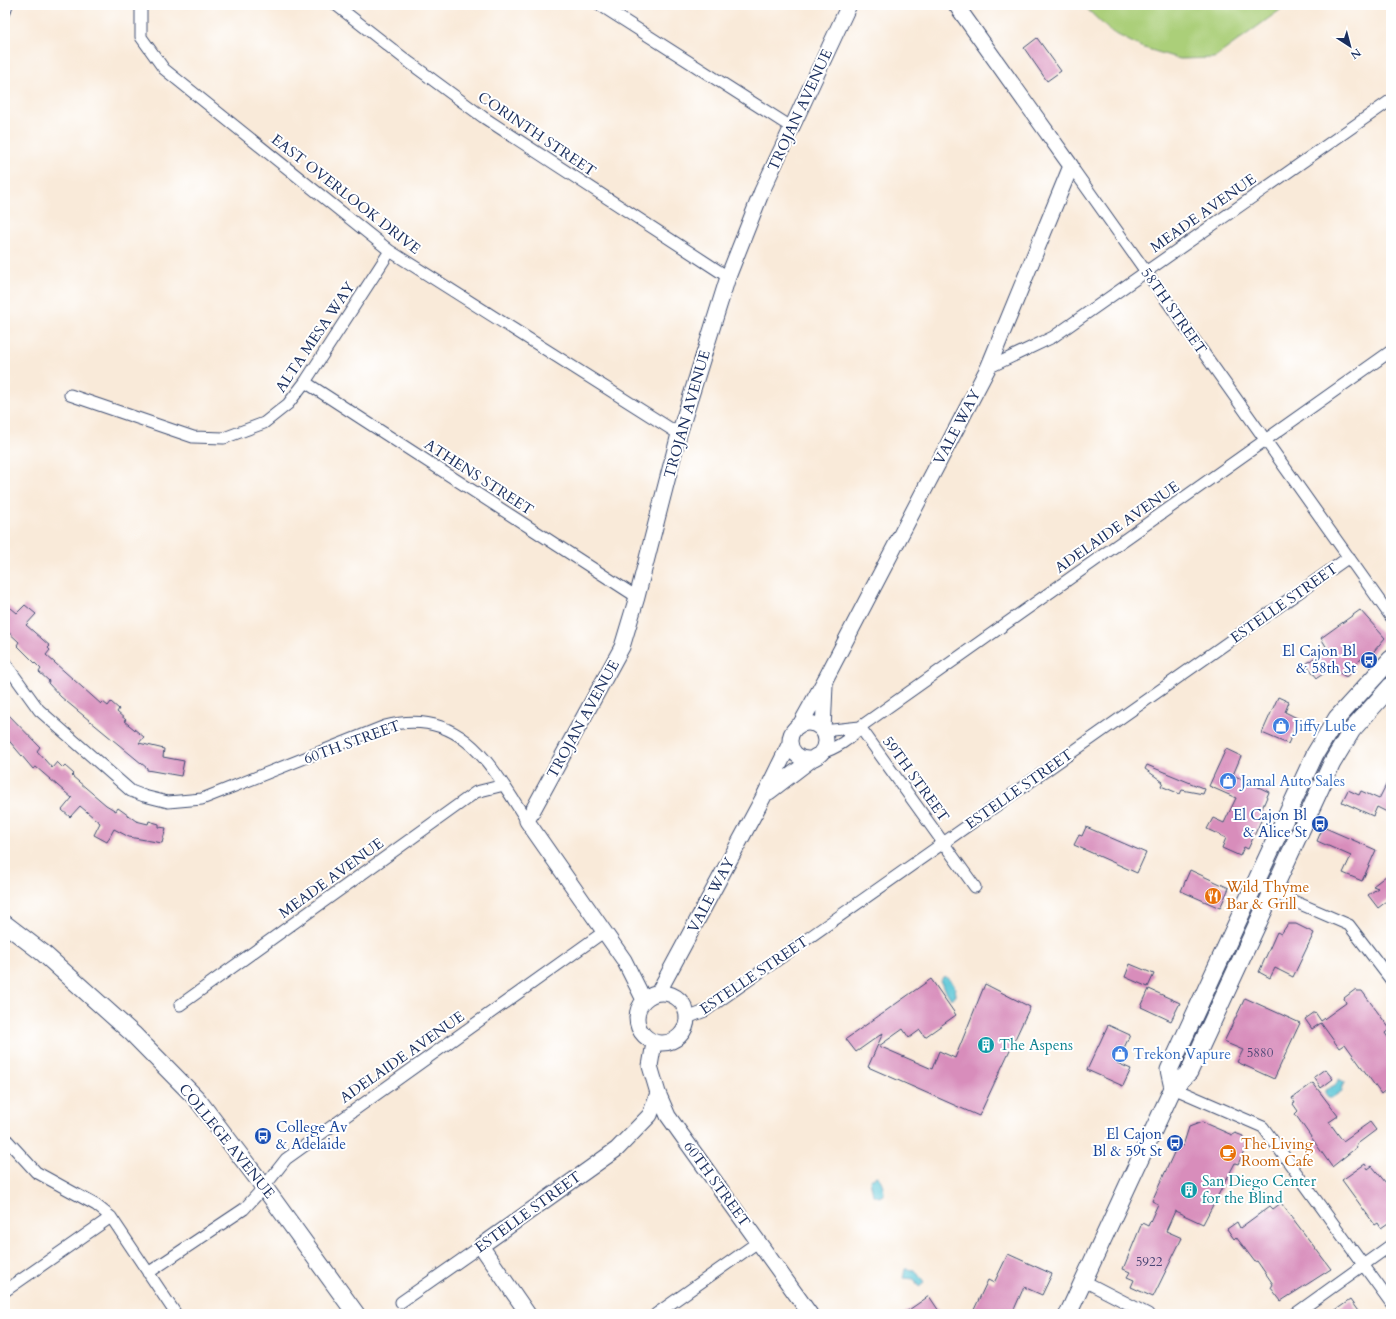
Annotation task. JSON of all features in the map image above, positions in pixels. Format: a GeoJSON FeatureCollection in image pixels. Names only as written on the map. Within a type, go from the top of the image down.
{"type":"FeatureCollection","features":[{"type":"Feature","properties":{"kind":"main road"},"geometry":{"type":"LineString","coordinates":[[1173,1088],[1169,1070],[1315,754],[1337,718],[1371,679],[1391,659]]}},
{"type":"Feature","properties":{"kind":"main road"},"geometry":{"type":"LineString","coordinates":[[1068,1314],[1173,1088],[1189,1072],[1332,763],[1352,730],[1389,691]]}},
{"type":"Feature","properties":{"kind":"main road","name":"COLLEGE AVENUE"},"geometry":{"type":"LineString","coordinates":[[5,924],[43,953],[132,1034],[197,1099],[264,1187],[356,1314]]}},
{"type":"Feature","properties":{"kind":"street"},"geometry":{"type":"LineString","coordinates":[[5,11],[7,5]]}},
{"type":"Feature","properties":{"kind":"street","name":"EAST OVERLOOK DRIVE"},"geometry":{"type":"LineString","coordinates":[[141,5],[141,37],[164,70],[390,251],[680,434]]}},
{"type":"Feature","properties":{"kind":"street","name":"CORINTH STREET"},"geometry":{"type":"LineString","coordinates":[[336,5],[410,63],[483,117],[728,277]]}},
{"type":"Feature","properties":{"kind":"street"},"geometry":{"type":"LineString","coordinates":[[600,5],[791,127]]}},
{"type":"Feature","properties":{"kind":"street","name":"TROJAN AVENUE"},"geometry":{"type":"LineString","coordinates":[[527,821],[622,647],[637,597],[680,434],[728,277],[762,191],[849,5]]}},
{"type":"Feature","properties":{"kind":"street","name":"58TH STREET"},"geometry":{"type":"LineString","coordinates":[[956,5],[1391,616]]}},
{"type":"Feature","properties":{"kind":"street","name":"MEADE AVENUE"},"geometry":{"type":"LineString","coordinates":[[988,368],[1053,337],[1391,100]]}},
{"type":"Feature","properties":{"kind":"street","name":"VALE WAY"},"geometry":{"type":"LineString","coordinates":[[658,993],[764,796],[790,743],[792,732],[800,725],[826,680],[988,368],[1071,166]]}},
{"type":"Feature","properties":{"kind":"street","name":"ALTA MESA WAY"},"geometry":{"type":"LineString","coordinates":[[70,395],[193,437],[224,438],[264,423],[288,404],[305,382],[390,251]]}},
{"type":"Feature","properties":{"kind":"street","name":"ADELAIDE AVENUE"},"geometry":{"type":"LineString","coordinates":[[819,755],[831,750],[856,733],[860,727],[1391,351]]}},
{"type":"Feature","properties":{"kind":"street","name":"ATHENS STREET"},"geometry":{"type":"LineString","coordinates":[[305,382],[637,597]]}},
{"type":"Feature","properties":{"kind":"street","name":"ESTELLE STREET"},"geometry":{"type":"LineString","coordinates":[[687,1018],[705,1011],[1349,557]]}},
{"type":"Feature","properties":{"kind":"street","name":"60TH STREET"},"geometry":{"type":"LineString","coordinates":[[5,663],[39,710],[131,791],[158,800],[180,802],[202,799],[385,726],[411,722],[437,725],[461,736],[478,750],[504,785],[527,821],[605,930],[630,970],[644,1000]]}},
{"type":"Feature","properties":{"kind":"street"},"geometry":{"type":"LineString","coordinates":[[1371,679],[1389,691]]}},
{"type":"Feature","properties":{"kind":"street","name":"VALE WAY"},"geometry":{"type":"LineString","coordinates":[[764,796],[777,784],[819,755],[826,742],[823,731],[826,680]]}},
{"type":"Feature","properties":{"kind":"street"},"geometry":{"type":"LineString","coordinates":[[800,725],[810,723],[820,727],[823,731]]}},
{"type":"Feature","properties":{"kind":"street","name":"ADELAIDE AVENUE"},"geometry":{"type":"LineString","coordinates":[[823,731],[860,727]]}},
{"type":"Feature","properties":{"kind":"street","name":"59TH STREET"},"geometry":{"type":"LineString","coordinates":[[860,727],[975,887]]}},
{"type":"Feature","properties":{"kind":"street"},"geometry":{"type":"LineString","coordinates":[[790,743],[792,749],[800,757],[811,758],[819,755]]}},
{"type":"Feature","properties":{"kind":"street","name":"MEADE AVENUE"},"geometry":{"type":"LineString","coordinates":[[180,1005],[476,792],[504,785]]}},
{"type":"Feature","properties":{"kind":"street"},"geometry":{"type":"LineString","coordinates":[[1254,884],[1349,926],[1391,980]]}},
{"type":"Feature","properties":{"kind":"street","name":"ADELAIDE AVENUE"},"geometry":{"type":"LineString","coordinates":[[148,1273],[244,1209],[286,1159],[605,930]]}},
{"type":"Feature","properties":{"kind":"street"},"geometry":{"type":"LineString","coordinates":[[658,993],[672,995],[683,1004],[687,1018],[685,1030],[677,1039],[666,1044],[654,1043],[643,1036],[637,1024],[637,1011],[644,1000],[658,993]]}},
{"type":"Feature","properties":{"kind":"street","name":"60TH STREET"},"geometry":{"type":"LineString","coordinates":[[654,1043],[650,1066],[658,1093],[668,1116],[810,1314]]}},
{"type":"Feature","properties":{"kind":"street"},"geometry":{"type":"LineString","coordinates":[[1173,1088],[1263,1127],[1391,1303]]}},
{"type":"Feature","properties":{"kind":"street","name":"ESTELLE STREET"},"geometry":{"type":"LineString","coordinates":[[401,1302],[617,1149],[650,1115],[658,1093]]}},
{"type":"Feature","properties":{"kind":"street"},"geometry":{"type":"LineString","coordinates":[[5,1138],[36,1172],[96,1205],[111,1217],[176,1314]]}},
{"type":"Feature","properties":{"kind":"street"},"geometry":{"type":"LineString","coordinates":[[5,1291],[111,1217]]}},
{"type":"Feature","properties":{"kind":"street"},"geometry":{"type":"LineString","coordinates":[[656,1314],[758,1242]]}},
{"type":"Feature","properties":{"kind":"street"},"geometry":{"type":"LineString","coordinates":[[1295,1314],[1391,1245]]}},
{"type":"Feature","properties":{"kind":"street"},"geometry":{"type":"LineString","coordinates":[[481,1246],[528,1314]]}},
{"type":"Feature","properties":{"kind":"street"},"geometry":{"type":"LineString","coordinates":[[1084,1281],[1148,1314]]}},
{"type":"Feature","properties":{"kind":"green space"},"geometry":{"type":"Polygon","coordinates":[[[1083,5],[1287,5],[1214,58],[1180,59],[1141,47],[1110,31],[1083,5]]]}},
{"type":"Feature","properties":{"kind":"water"},"geometry":{"type":"Polygon","coordinates":[[[944,976],[950,979],[955,987],[956,996],[951,999],[940,981],[944,976]]]}},
{"type":"Feature","properties":{"kind":"water"},"geometry":{"type":"Polygon","coordinates":[[[1339,1079],[1344,1082],[1342,1091],[1333,1097],[1328,1097],[1325,1090],[1335,1085],[1339,1079]]]}},
{"type":"Feature","properties":{"kind":"water"},"geometry":{"type":"Polygon","coordinates":[[[877,1176],[881,1182],[884,1192],[884,1195],[879,1197],[873,1195],[870,1179],[877,1176]]]}},
{"type":"Feature","properties":{"kind":"water"},"geometry":{"type":"Polygon","coordinates":[[[905,1269],[915,1270],[924,1283],[919,1287],[914,1279],[903,1278],[905,1269]]]}},
{"type":"Feature","properties":{"kind":"building"},"geometry":{"type":"Polygon","coordinates":[[[1037,38],[1061,71],[1047,81],[1024,48],[1037,38]]]}},
{"type":"Feature","properties":{"kind":"building"},"geometry":{"type":"Polygon","coordinates":[[[5,603],[17,613],[25,605],[36,614],[26,625],[50,646],[48,648],[50,650],[46,655],[101,704],[103,702],[108,706],[111,702],[119,709],[117,712],[126,720],[124,721],[144,737],[139,743],[164,749],[163,757],[184,761],[181,776],[147,770],[147,768],[61,697],[48,683],[49,681],[39,672],[41,669],[17,645],[19,642],[5,629],[5,603]]]}},
{"type":"Feature","properties":{"kind":"building"},"geometry":{"type":"Polygon","coordinates":[[[1360,610],[1385,638],[1369,657],[1366,655],[1353,666],[1353,671],[1346,677],[1332,668],[1317,678],[1306,664],[1327,648],[1321,638],[1360,610]]]}},
{"type":"Feature","properties":{"kind":"building","name":"Jiffy Lube"},"geometry":{"type":"Polygon","coordinates":[[[1278,697],[1289,702],[1285,712],[1299,719],[1288,744],[1262,733],[1278,697]]]}},
{"type":"Feature","properties":{"kind":"building"},"geometry":{"type":"Polygon","coordinates":[[[5,711],[40,747],[37,751],[52,768],[57,762],[63,768],[65,766],[74,774],[72,776],[106,805],[116,811],[118,808],[136,821],[148,824],[149,821],[159,824],[159,827],[166,828],[162,843],[129,837],[114,829],[107,842],[94,835],[100,823],[80,806],[70,817],[62,810],[72,798],[36,767],[33,769],[5,736],[5,711]]]}},
{"type":"Feature","properties":{"kind":"building"},"geometry":{"type":"Polygon","coordinates":[[[1226,749],[1241,756],[1233,775],[1269,792],[1261,811],[1265,812],[1248,849],[1244,847],[1240,856],[1222,848],[1226,838],[1207,829],[1213,818],[1224,823],[1236,798],[1209,786],[1226,749]]]}},
{"type":"Feature","properties":{"kind":"building"},"geometry":{"type":"Polygon","coordinates":[[[1147,765],[1205,789],[1203,794],[1182,790],[1180,794],[1161,786],[1163,782],[1145,769],[1147,765]]]}},
{"type":"Feature","properties":{"kind":"building"},"geometry":{"type":"Polygon","coordinates":[[[1391,775],[1391,814],[1377,807],[1373,816],[1342,802],[1348,790],[1359,795],[1361,791],[1379,799],[1391,775]]]}},
{"type":"Feature","properties":{"kind":"building"},"geometry":{"type":"Polygon","coordinates":[[[1086,827],[1146,853],[1137,873],[1074,845],[1079,835],[1082,836],[1086,827]]]}},
{"type":"Feature","properties":{"kind":"building"},"geometry":{"type":"Polygon","coordinates":[[[1323,827],[1376,850],[1362,881],[1343,873],[1351,856],[1317,841],[1323,827]]]}},
{"type":"Feature","properties":{"kind":"building"},"geometry":{"type":"Polygon","coordinates":[[[1190,870],[1229,888],[1220,908],[1181,891],[1190,870]]]}},
{"type":"Feature","properties":{"kind":"building"},"geometry":{"type":"Polygon","coordinates":[[[1391,872],[1391,898],[1378,908],[1368,895],[1378,888],[1373,886],[1391,872]]]}},
{"type":"Feature","properties":{"kind":"building"},"geometry":{"type":"Polygon","coordinates":[[[1288,924],[1296,924],[1314,933],[1293,977],[1275,968],[1270,978],[1259,972],[1277,932],[1281,934],[1288,924]]]}},
{"type":"Feature","properties":{"kind":"building"},"geometry":{"type":"Polygon","coordinates":[[[1130,964],[1154,974],[1148,987],[1125,977],[1130,964]]]}},
{"type":"Feature","properties":{"kind":"building","name":"The Aspens"},"geometry":{"type":"Polygon","coordinates":[[[931,979],[956,1015],[925,1037],[920,1030],[909,1038],[903,1029],[879,1046],[932,1069],[939,1051],[955,1058],[985,984],[1030,1007],[979,1116],[868,1067],[883,1033],[856,1052],[846,1039],[931,979]]]}},
{"type":"Feature","properties":{"kind":"building"},"geometry":{"type":"Polygon","coordinates":[[[1149,989],[1180,1003],[1171,1021],[1141,1007],[1149,989]]]}},
{"type":"Feature","properties":{"kind":"building"},"geometry":{"type":"Polygon","coordinates":[[[1356,989],[1357,991],[1362,991],[1390,1029],[1385,1033],[1391,1042],[1391,1081],[1387,1084],[1389,1087],[1381,1094],[1345,1044],[1339,1048],[1321,1023],[1312,1029],[1305,1019],[1315,1012],[1321,1021],[1346,1003],[1344,998],[1356,989]]]}},
{"type":"Feature","properties":{"kind":"building"},"geometry":{"type":"Polygon","coordinates":[[[1245,998],[1300,1023],[1274,1079],[1237,1062],[1243,1050],[1224,1042],[1245,998]]]}},
{"type":"Feature","properties":{"kind":"building"},"geometry":{"type":"Polygon","coordinates":[[[1108,1025],[1130,1035],[1117,1063],[1131,1069],[1123,1086],[1087,1070],[1108,1025]]]}},
{"type":"Feature","properties":{"kind":"building"},"geometry":{"type":"Polygon","coordinates":[[[1325,1069],[1333,1079],[1321,1088],[1314,1077],[1325,1069]]]}},
{"type":"Feature","properties":{"kind":"building"},"geometry":{"type":"Polygon","coordinates":[[[1313,1083],[1338,1116],[1329,1122],[1343,1141],[1370,1122],[1376,1130],[1356,1145],[1357,1147],[1332,1167],[1295,1114],[1298,1111],[1293,1104],[1295,1103],[1292,1098],[1313,1083]]]}},
{"type":"Feature","properties":{"kind":"building"},"geometry":{"type":"Polygon","coordinates":[[[1202,1122],[1232,1135],[1235,1133],[1243,1136],[1243,1138],[1249,1141],[1238,1164],[1235,1163],[1203,1224],[1175,1211],[1166,1231],[1182,1238],[1153,1297],[1131,1287],[1134,1280],[1127,1277],[1130,1272],[1123,1269],[1142,1223],[1148,1226],[1158,1204],[1152,1201],[1178,1144],[1183,1146],[1189,1127],[1202,1122]]]}},
{"type":"Feature","properties":{"kind":"building"},"geometry":{"type":"Polygon","coordinates":[[[1365,1164],[1368,1169],[1372,1166],[1391,1189],[1391,1221],[1381,1228],[1378,1223],[1375,1225],[1342,1180],[1365,1164]]]}},
{"type":"Feature","properties":{"kind":"building"},"geometry":{"type":"Polygon","coordinates":[[[1281,1203],[1331,1269],[1281,1301],[1271,1288],[1273,1284],[1257,1261],[1255,1262],[1236,1237],[1234,1239],[1227,1229],[1237,1222],[1240,1228],[1270,1206],[1273,1209],[1281,1203]]]}},
{"type":"Feature","properties":{"kind":"building"},"geometry":{"type":"Polygon","coordinates":[[[1008,1254],[1052,1274],[1042,1295],[1024,1287],[1012,1314],[972,1314],[988,1280],[994,1283],[1008,1254]]]}},
{"type":"Feature","properties":{"kind":"building"},"geometry":{"type":"Polygon","coordinates":[[[929,1296],[941,1314],[903,1314],[929,1296]]]}},
{"type":"Feature","properties":{"kind":"building"},"geometry":{"type":"Polygon","coordinates":[[[1350,1300],[1360,1314],[1330,1314],[1350,1300]]]}},
{"type":"Feature","properties":{"kind":"place","name":"El Cajon Bl & 58th St"},"geometry":{"type":"Point","coordinates":[1369,660]}},
{"type":"Feature","properties":{"kind":"place","name":"Jiffy Lube"},"geometry":{"type":"Point","coordinates":[1281,726]}},
{"type":"Feature","properties":{"kind":"place","name":"Jamal Auto Sales"},"geometry":{"type":"Point","coordinates":[1228,781]}},
{"type":"Feature","properties":{"kind":"place","name":"El Cajon Bl & Alice St"},"geometry":{"type":"Point","coordinates":[1320,824]}},
{"type":"Feature","properties":{"kind":"place","name":"Wild Thyme Bar & Grill"},"geometry":{"type":"Point","coordinates":[1213,896]}},
{"type":"Feature","properties":{"kind":"place","name":"The Aspens"},"geometry":{"type":"Point","coordinates":[986,1045]}},
{"type":"Feature","properties":{"kind":"place","name":"Trekon Vapure"},"geometry":{"type":"Point","coordinates":[1120,1054]}},
{"type":"Feature","properties":{"kind":"place","name":"College Av & Adelaide"},"geometry":{"type":"Point","coordinates":[263,1136]}},
{"type":"Feature","properties":{"kind":"place","name":"El Cajon Bl & 59t St"},"geometry":{"type":"Point","coordinates":[1175,1143]}},
{"type":"Feature","properties":{"kind":"place","name":"The Living Room Cafe"},"geometry":{"type":"Point","coordinates":[1228,1153]}},
{"type":"Feature","properties":{"kind":"place","name":"San Diego Center for the Blind"},"geometry":{"type":"Point","coordinates":[1189,1190]}}]}
